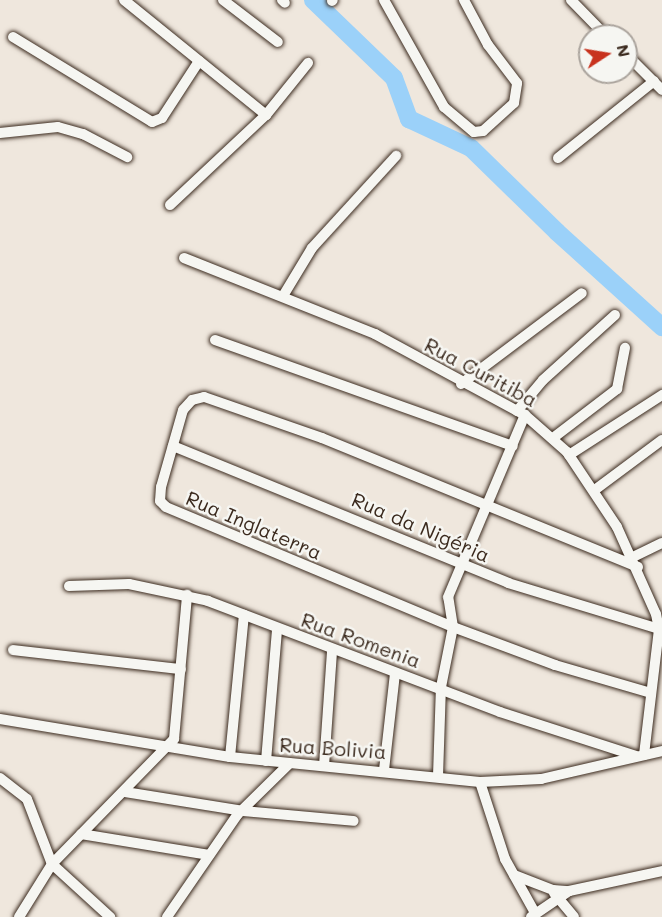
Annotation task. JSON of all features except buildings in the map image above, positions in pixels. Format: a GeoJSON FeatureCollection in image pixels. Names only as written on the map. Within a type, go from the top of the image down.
{"type":"FeatureCollection","features":[{"type":"Feature","properties":{"kind":"street"},"geometry":{"type":"LineString","coordinates":[[124,0],[266,115]]}},
{"type":"Feature","properties":{"kind":"street"},"geometry":{"type":"LineString","coordinates":[[223,0],[278,42]]}},
{"type":"Feature","properties":{"kind":"street"},"geometry":{"type":"LineString","coordinates":[[384,0],[444,107],[474,132],[483,131],[514,103],[517,83],[488,45],[464,0]]}},
{"type":"Feature","properties":{"kind":"street"},"geometry":{"type":"LineString","coordinates":[[571,0],[594,24]]}},
{"type":"Feature","properties":{"kind":"street"},"geometry":{"type":"LineString","coordinates":[[13,37],[152,122],[162,118],[200,61]]}},
{"type":"Feature","properties":{"kind":"street"},"geometry":{"type":"LineString","coordinates":[[170,205],[266,115],[308,63]]}},
{"type":"Feature","properties":{"kind":"street"},"geometry":{"type":"LineString","coordinates":[[638,66],[662,90]]}},
{"type":"Feature","properties":{"kind":"street"},"geometry":{"type":"LineString","coordinates":[[558,158],[654,81]]}},
{"type":"Feature","properties":{"kind":"street"},"geometry":{"type":"LineString","coordinates":[[0,133],[58,127],[83,134],[127,157]]}},
{"type":"Feature","properties":{"kind":"street"},"geometry":{"type":"LineString","coordinates":[[283,296],[312,248],[396,156]]}},
{"type":"Feature","properties":{"kind":"street","name":"Rua Curitiba"},"geometry":{"type":"LineString","coordinates":[[184,258],[375,334],[461,384],[521,413],[553,438],[569,455],[596,489],[636,562],[652,597],[661,632],[640,756]]}},
{"type":"Feature","properties":{"kind":"street"},"geometry":{"type":"LineString","coordinates":[[461,384],[582,293]]}},
{"type":"Feature","properties":{"kind":"street"},"geometry":{"type":"LineString","coordinates":[[438,776],[441,687],[453,627],[448,597],[513,446],[521,413],[543,380],[615,315]]}},
{"type":"Feature","properties":{"kind":"street"},"geometry":{"type":"LineString","coordinates":[[215,340],[513,446]]}},
{"type":"Feature","properties":{"kind":"street"},"geometry":{"type":"LineString","coordinates":[[553,438],[617,389],[625,348]]}},
{"type":"Feature","properties":{"kind":"street"},"geometry":{"type":"LineString","coordinates":[[569,455],[662,395]]}},
{"type":"Feature","properties":{"kind":"street","name":"Rua Inglaterra"},"geometry":{"type":"LineString","coordinates":[[636,562],[302,430],[204,397],[192,400],[183,410],[161,487],[160,501],[166,507],[453,627],[555,664],[651,693]]}},
{"type":"Feature","properties":{"kind":"street"},"geometry":{"type":"LineString","coordinates":[[596,489],[662,440]]}},
{"type":"Feature","properties":{"kind":"street","name":"Rua da Nigéria"},"geometry":{"type":"LineString","coordinates":[[173,446],[461,565],[661,632]]}},
{"type":"Feature","properties":{"kind":"street"},"geometry":{"type":"LineString","coordinates":[[636,562],[662,543]]}},
{"type":"Feature","properties":{"kind":"street","name":"Rua Romenia"},"geometry":{"type":"LineString","coordinates":[[69,586],[129,584],[187,595],[244,615],[332,651],[441,687],[493,709],[640,756]]}},
{"type":"Feature","properties":{"kind":"street"},"geometry":{"type":"LineString","coordinates":[[19,917],[52,864],[171,746],[175,735],[187,595]]}},
{"type":"Feature","properties":{"kind":"street"},"geometry":{"type":"LineString","coordinates":[[230,757],[244,615]]}},
{"type":"Feature","properties":{"kind":"street"},"geometry":{"type":"LineString","coordinates":[[266,761],[277,629]]}},
{"type":"Feature","properties":{"kind":"street"},"geometry":{"type":"LineString","coordinates":[[13,650],[181,669]]}},
{"type":"Feature","properties":{"kind":"street"},"geometry":{"type":"LineString","coordinates":[[324,766],[332,651]]}},
{"type":"Feature","properties":{"kind":"street"},"geometry":{"type":"LineString","coordinates":[[384,770],[395,673]]}},
{"type":"Feature","properties":{"kind":"street","name":"Rua Bolivia"},"geometry":{"type":"LineString","coordinates":[[0,719],[230,757],[384,770],[480,782],[541,779],[662,751]]}},
{"type":"Feature","properties":{"kind":"street"},"geometry":{"type":"LineString","coordinates":[[167,917],[209,855],[243,811],[290,763]]}},
{"type":"Feature","properties":{"kind":"street"},"geometry":{"type":"LineString","coordinates":[[0,778],[27,799],[52,864],[110,917]]}},
{"type":"Feature","properties":{"kind":"street"},"geometry":{"type":"LineString","coordinates":[[480,782],[500,847],[533,915],[555,894],[662,871]]}},
{"type":"Feature","properties":{"kind":"street"},"geometry":{"type":"LineString","coordinates":[[124,792],[243,811],[354,821]]}},
{"type":"Feature","properties":{"kind":"street"},"geometry":{"type":"LineString","coordinates":[[81,834],[209,855]]}},
{"type":"Feature","properties":{"kind":"street"},"geometry":{"type":"LineString","coordinates":[[514,875],[555,894],[574,917]]}},
{"type":"Feature","properties":{"kind":"waterway"},"geometry":{"type":"LineString","coordinates":[[313,0],[394,78],[409,119],[471,148],[557,232],[662,327]]}}]}
